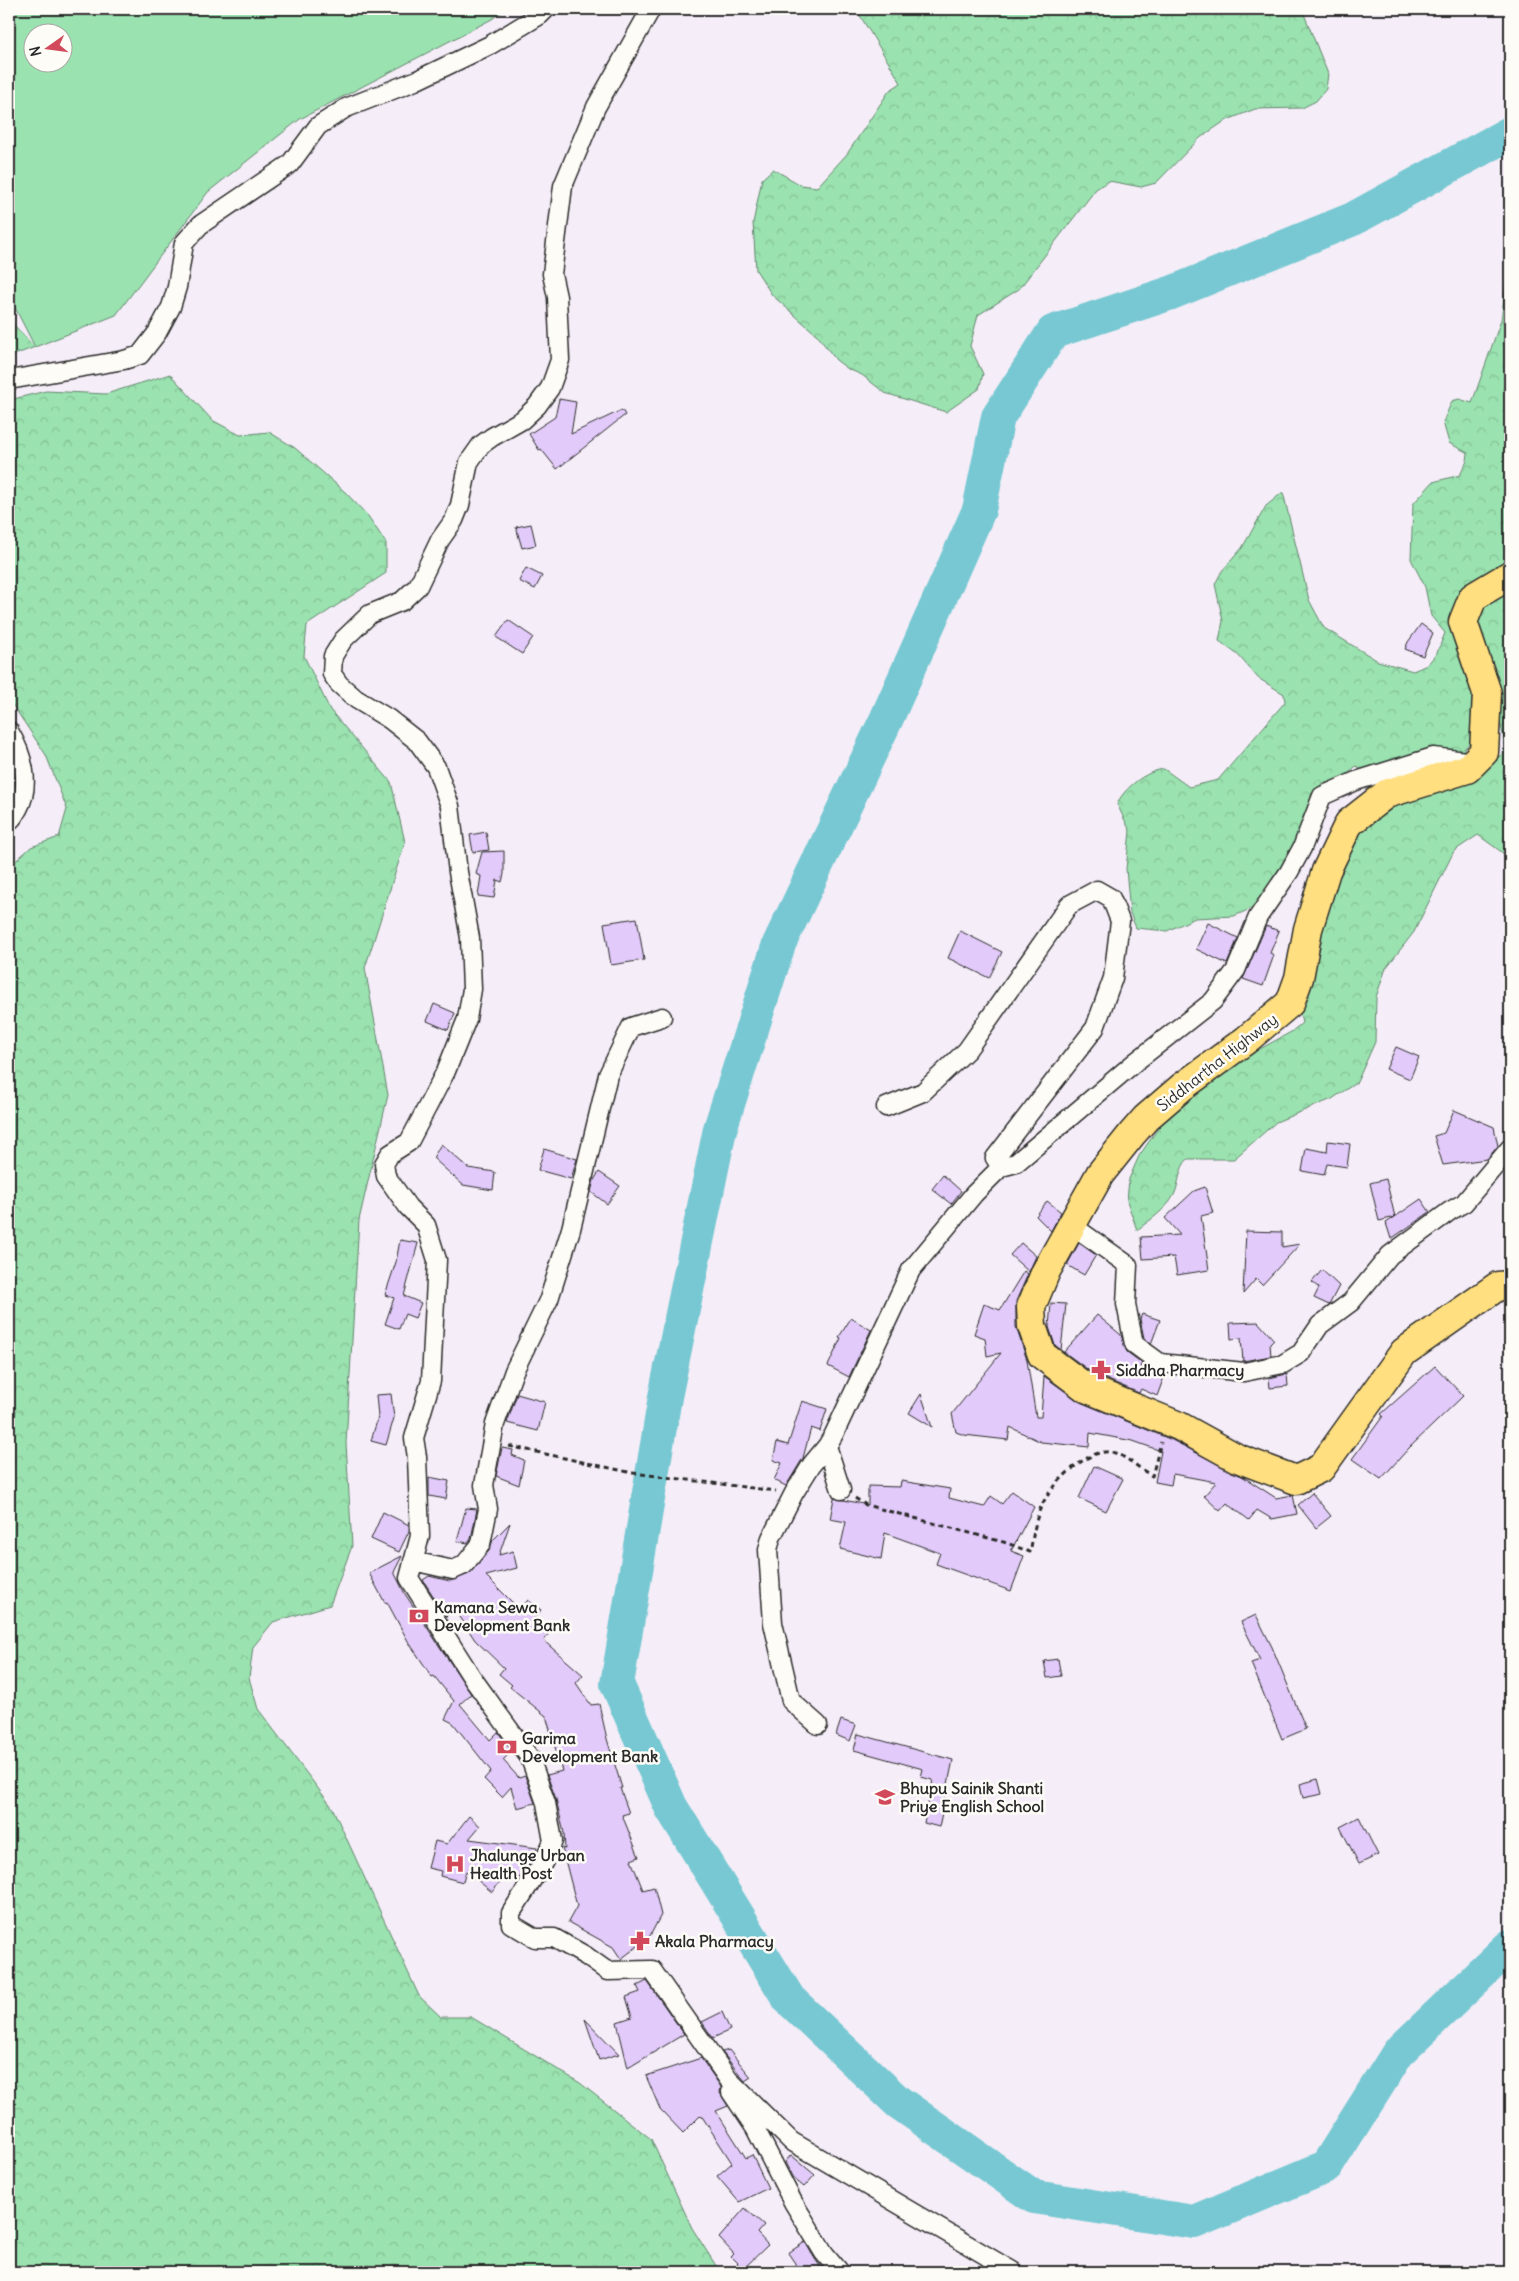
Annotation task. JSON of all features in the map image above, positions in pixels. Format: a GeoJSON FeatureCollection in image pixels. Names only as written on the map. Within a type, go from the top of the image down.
{"type":"FeatureCollection","features":[{"type":"Feature","properties":{"kind":"highway"},"geometry":{"type":"LineString","coordinates":[[1474,762],[1484,752],[1487,693],[1463,622],[1473,597],[1510,575]]}},
{"type":"Feature","properties":{"kind":"highway","name":"Siddhartha Highway"},"geometry":{"type":"LineString","coordinates":[[1474,762],[1466,769],[1386,794],[1349,823],[1326,871],[1308,929],[1299,978],[1290,1004],[1246,1040],[1199,1073],[1146,1118],[1100,1174],[1073,1226],[1046,1271],[1031,1307],[1032,1326],[1042,1355],[1086,1388],[1166,1421],[1237,1458],[1296,1480],[1321,1468],[1404,1352],[1498,1286],[1510,1285]]}},
{"type":"Feature","properties":{"kind":"street"},"geometry":{"type":"LineString","coordinates":[[9,380],[124,360],[140,354],[157,333],[171,307],[177,287],[184,243],[200,225],[290,164],[318,126],[346,108],[415,81],[490,45],[540,15],[546,9]]}},
{"type":"Feature","properties":{"kind":"street"},"geometry":{"type":"LineString","coordinates":[[651,9],[596,107],[563,186],[552,274],[557,297],[560,360],[550,388],[537,406],[522,420],[481,445],[468,462],[457,512],[418,586],[402,601],[370,614],[343,640],[333,656],[332,674],[339,684],[356,699],[389,719],[417,741],[436,767],[450,806],[458,872],[470,938],[472,989],[467,1019],[446,1071],[409,1142],[390,1154],[384,1164],[386,1176],[408,1207],[426,1225],[437,1260],[430,1380],[414,1438],[417,1457],[420,1536],[409,1578],[473,1679],[530,1758],[546,1803],[553,1841],[544,1861],[511,1913],[512,1924],[536,1938],[554,1938],[586,1956],[607,1971],[652,1970],[729,2080],[791,2141],[1014,2272]]}},
{"type":"Feature","properties":{"kind":"street"},"geometry":{"type":"LineString","coordinates":[[9,731],[20,756],[26,777],[22,801],[9,821]]}},
{"type":"Feature","properties":{"kind":"street"},"geometry":{"type":"LineString","coordinates":[[818,1725],[791,1701],[773,1623],[768,1550],[771,1538],[794,1493],[834,1434],[911,1270],[974,1194],[1001,1167],[1016,1163],[1126,1069],[1213,1001],[1236,970],[1258,917],[1289,872],[1302,848],[1322,796],[1356,781],[1433,758],[1474,762]]}},
{"type":"Feature","properties":{"kind":"street"},"geometry":{"type":"LineString","coordinates":[[886,1107],[923,1092],[968,1050],[1069,905],[1097,890],[1112,898],[1120,921],[1113,978],[1095,1028],[995,1158],[1001,1167]]}},
{"type":"Feature","properties":{"kind":"street"},"geometry":{"type":"LineString","coordinates":[[413,1561],[453,1570],[464,1565],[481,1544],[488,1509],[484,1485],[496,1424],[514,1372],[549,1300],[571,1229],[608,1076],[631,1026],[662,1017]]}},
{"type":"Feature","properties":{"kind":"street"},"geometry":{"type":"LineString","coordinates":[[1073,1226],[1128,1265],[1126,1304],[1134,1344],[1160,1363],[1244,1372],[1284,1364],[1301,1353],[1320,1325],[1351,1302],[1390,1255],[1450,1211],[1464,1203],[1510,1148]]}},
{"type":"Feature","properties":{"kind":"street"},"geometry":{"type":"LineString","coordinates":[[827,1446],[841,1490]]}},
{"type":"Feature","properties":{"kind":"street"},"geometry":{"type":"LineString","coordinates":[[717,2062],[722,2079],[755,2128],[793,2202],[824,2253],[840,2272]]}},
{"type":"Feature","properties":{"kind":"path"},"geometry":{"type":"LineString","coordinates":[[841,1490],[866,1505],[1007,1543],[1030,1552],[1040,1507],[1054,1486],[1075,1466],[1093,1455],[1114,1452],[1152,1476],[1166,1421]]}},
{"type":"Feature","properties":{"kind":"path"},"geometry":{"type":"LineString","coordinates":[[505,1445],[633,1473],[779,1491]]}},
{"type":"Feature","properties":{"kind":"green space"},"geometry":{"type":"Polygon","coordinates":[[[9,9],[505,9],[492,19],[300,119],[208,192],[116,315],[35,347],[9,296],[9,9]]]}},
{"type":"Feature","properties":{"kind":"green space"},"geometry":{"type":"Polygon","coordinates":[[[856,9],[1302,9],[1328,74],[1326,89],[1316,101],[1302,108],[1255,109],[1225,121],[1200,138],[1156,183],[1141,187],[1109,181],[1096,189],[1019,289],[978,315],[970,346],[983,374],[979,389],[946,412],[885,393],[862,375],[848,369],[836,360],[817,335],[772,295],[756,270],[753,223],[762,179],[773,169],[801,185],[817,187],[847,154],[889,91],[901,83],[856,9]]]}},
{"type":"Feature","properties":{"kind":"green space"},"geometry":{"type":"Polygon","coordinates":[[[1510,256],[1510,865],[1503,853],[1478,835],[1454,851],[1414,932],[1386,968],[1376,997],[1375,1042],[1357,1082],[1332,1099],[1276,1122],[1234,1159],[1188,1159],[1182,1167],[1176,1190],[1171,1200],[1137,1230],[1127,1201],[1129,1179],[1139,1156],[1166,1117],[1218,1072],[1291,1032],[1302,1023],[1299,1008],[1307,948],[1353,837],[1387,807],[1481,774],[1503,753],[1506,747],[1492,688],[1475,737],[1449,765],[1399,783],[1356,766],[1339,782],[1323,783],[1312,793],[1297,846],[1268,896],[1248,910],[1234,916],[1195,918],[1167,931],[1136,928],[1130,913],[1126,869],[1130,831],[1117,804],[1120,798],[1136,781],[1157,770],[1164,769],[1189,787],[1218,780],[1285,702],[1284,694],[1258,678],[1238,655],[1219,641],[1223,621],[1215,584],[1222,571],[1242,548],[1266,506],[1283,492],[1309,600],[1324,628],[1378,661],[1413,671],[1427,665],[1437,653],[1445,633],[1431,616],[1425,587],[1411,559],[1413,504],[1433,482],[1460,475],[1467,461],[1468,453],[1449,443],[1443,422],[1452,401],[1459,399],[1472,403],[1501,320],[1510,256]]]}},
{"type":"Feature","properties":{"kind":"green space"},"geometry":{"type":"Polygon","coordinates":[[[9,320],[35,347],[9,357],[9,320]]]}},
{"type":"Feature","properties":{"kind":"green space"},"geometry":{"type":"Polygon","coordinates":[[[170,374],[212,420],[240,435],[269,432],[295,448],[345,492],[368,516],[386,543],[386,573],[307,625],[304,656],[330,710],[391,782],[405,842],[365,968],[388,1095],[359,1220],[346,1443],[352,1546],[330,1605],[273,1622],[253,1647],[249,1678],[258,1709],[332,1807],[419,1996],[441,2017],[471,2017],[580,2083],[651,2139],[692,2228],[720,2272],[9,2272],[9,867],[31,847],[59,837],[67,809],[46,755],[9,702],[9,400],[46,391],[106,394],[170,374]]]}},
{"type":"Feature","properties":{"kind":"building"},"geometry":{"type":"Polygon","coordinates":[[[559,399],[576,402],[571,434],[622,410],[625,415],[557,469],[541,449],[539,450],[529,434],[555,417],[559,399]]]}},
{"type":"Feature","properties":{"kind":"building"},"geometry":{"type":"Polygon","coordinates":[[[531,524],[536,545],[522,548],[516,527],[531,524]]]}},
{"type":"Feature","properties":{"kind":"building"},"geometry":{"type":"Polygon","coordinates":[[[526,568],[542,576],[535,589],[519,581],[526,568]]]}},
{"type":"Feature","properties":{"kind":"building"},"geometry":{"type":"Polygon","coordinates":[[[508,620],[533,637],[522,654],[496,637],[508,620]]]}},
{"type":"Feature","properties":{"kind":"building"},"geometry":{"type":"Polygon","coordinates":[[[1421,624],[1433,633],[1423,656],[1405,649],[1421,624]]]}},
{"type":"Feature","properties":{"kind":"building"},"geometry":{"type":"Polygon","coordinates":[[[486,832],[489,850],[473,852],[470,835],[486,832]]]}},
{"type":"Feature","properties":{"kind":"building"},"geometry":{"type":"Polygon","coordinates":[[[504,851],[504,874],[502,882],[497,880],[494,898],[478,896],[481,876],[476,874],[482,852],[504,851]]]}},
{"type":"Feature","properties":{"kind":"building"},"geometry":{"type":"Polygon","coordinates":[[[637,918],[644,960],[611,965],[604,923],[637,918]]]}},
{"type":"Feature","properties":{"kind":"building"},"geometry":{"type":"Polygon","coordinates":[[[1208,923],[1238,938],[1227,964],[1196,949],[1208,923]]]}},
{"type":"Feature","properties":{"kind":"building"},"geometry":{"type":"Polygon","coordinates":[[[1266,926],[1279,931],[1270,953],[1274,955],[1263,986],[1243,979],[1266,926]]]}},
{"type":"Feature","properties":{"kind":"building"},"geometry":{"type":"Polygon","coordinates":[[[960,931],[1002,952],[989,978],[948,958],[960,931]]]}},
{"type":"Feature","properties":{"kind":"building"},"geometry":{"type":"Polygon","coordinates":[[[434,1004],[455,1013],[448,1030],[427,1021],[434,1004]]]}},
{"type":"Feature","properties":{"kind":"building"},"geometry":{"type":"Polygon","coordinates":[[[1396,1047],[1419,1057],[1410,1079],[1386,1069],[1396,1047]]]}},
{"type":"Feature","properties":{"kind":"building"},"geometry":{"type":"Polygon","coordinates":[[[1454,1110],[1494,1127],[1498,1146],[1487,1159],[1443,1165],[1434,1136],[1444,1133],[1454,1110]]]}},
{"type":"Feature","properties":{"kind":"building"},"geometry":{"type":"Polygon","coordinates":[[[1328,1141],[1350,1144],[1347,1167],[1327,1164],[1324,1175],[1302,1171],[1306,1148],[1327,1152],[1328,1141]]]}},
{"type":"Feature","properties":{"kind":"building"},"geometry":{"type":"Polygon","coordinates":[[[441,1144],[468,1168],[495,1172],[493,1190],[463,1185],[433,1158],[441,1144]]]}},
{"type":"Feature","properties":{"kind":"building"},"geometry":{"type":"Polygon","coordinates":[[[544,1149],[577,1159],[571,1179],[538,1170],[544,1149]]]}},
{"type":"Feature","properties":{"kind":"building"},"geometry":{"type":"Polygon","coordinates":[[[599,1172],[620,1186],[607,1204],[591,1192],[594,1180],[599,1172]]]}},
{"type":"Feature","properties":{"kind":"building"},"geometry":{"type":"Polygon","coordinates":[[[943,1175],[961,1191],[951,1204],[932,1189],[943,1175]]]}},
{"type":"Feature","properties":{"kind":"building"},"geometry":{"type":"Polygon","coordinates":[[[1386,1179],[1395,1217],[1379,1221],[1370,1183],[1386,1179]]]}},
{"type":"Feature","properties":{"kind":"building"},"geometry":{"type":"Polygon","coordinates":[[[1205,1187],[1213,1213],[1201,1216],[1209,1270],[1177,1275],[1174,1257],[1143,1259],[1141,1237],[1180,1235],[1165,1218],[1194,1191],[1205,1187]]]}},
{"type":"Feature","properties":{"kind":"building"},"geometry":{"type":"Polygon","coordinates":[[[1421,1199],[1430,1212],[1391,1239],[1386,1223],[1421,1199]]]}},
{"type":"Feature","properties":{"kind":"building"},"geometry":{"type":"Polygon","coordinates":[[[1047,1201],[1061,1212],[1051,1231],[1036,1216],[1047,1201]]]}},
{"type":"Feature","properties":{"kind":"building"},"geometry":{"type":"Polygon","coordinates":[[[1246,1231],[1282,1232],[1282,1247],[1300,1244],[1262,1285],[1256,1279],[1243,1294],[1246,1231]]]}},
{"type":"Feature","properties":{"kind":"building"},"geometry":{"type":"Polygon","coordinates":[[[400,1240],[418,1243],[404,1296],[421,1303],[415,1318],[405,1314],[399,1329],[385,1324],[394,1298],[385,1295],[396,1262],[400,1240]]]}},
{"type":"Feature","properties":{"kind":"building"},"geometry":{"type":"Polygon","coordinates":[[[1021,1243],[1036,1256],[1029,1272],[1010,1255],[1021,1243]]]}},
{"type":"Feature","properties":{"kind":"building"},"geometry":{"type":"Polygon","coordinates":[[[1079,1243],[1096,1255],[1084,1275],[1067,1265],[1079,1243]]]}},
{"type":"Feature","properties":{"kind":"building"},"geometry":{"type":"Polygon","coordinates":[[[1322,1270],[1339,1286],[1329,1305],[1314,1298],[1319,1288],[1312,1282],[1322,1270]]]}},
{"type":"Feature","properties":{"kind":"building"},"geometry":{"type":"Polygon","coordinates":[[[1024,1271],[1028,1274],[1016,1301],[1016,1327],[1027,1360],[1036,1417],[1041,1417],[1044,1376],[1080,1402],[1172,1440],[1242,1476],[1276,1498],[1293,1495],[1297,1514],[1272,1519],[1257,1510],[1249,1520],[1227,1503],[1220,1511],[1204,1496],[1216,1482],[1173,1474],[1171,1485],[1155,1482],[1161,1451],[1133,1441],[1090,1433],[1089,1447],[1041,1442],[1010,1427],[1008,1440],[964,1435],[956,1432],[952,1414],[1001,1353],[987,1356],[985,1338],[974,1334],[984,1304],[1000,1310],[1024,1271]]]}},
{"type":"Feature","properties":{"kind":"building"},"geometry":{"type":"Polygon","coordinates":[[[1051,1303],[1066,1304],[1061,1350],[1055,1345],[1049,1327],[1051,1303]]]}},
{"type":"Feature","properties":{"kind":"building"},"geometry":{"type":"Polygon","coordinates":[[[1142,1314],[1160,1320],[1151,1344],[1144,1338],[1140,1319],[1142,1314]]]}},
{"type":"Feature","properties":{"kind":"building"},"geometry":{"type":"Polygon","coordinates":[[[1097,1315],[1121,1335],[1127,1352],[1142,1363],[1140,1367],[1164,1377],[1157,1396],[1141,1389],[1139,1393],[1094,1374],[1064,1352],[1097,1315]]]}},
{"type":"Feature","properties":{"kind":"building"},"geometry":{"type":"Polygon","coordinates":[[[851,1318],[871,1330],[849,1377],[828,1366],[841,1338],[839,1337],[851,1318]]]}},
{"type":"Feature","properties":{"kind":"building"},"geometry":{"type":"Polygon","coordinates":[[[1258,1322],[1274,1340],[1270,1344],[1271,1356],[1243,1361],[1241,1338],[1231,1339],[1230,1323],[1258,1322]]]}},
{"type":"Feature","properties":{"kind":"building"},"geometry":{"type":"Polygon","coordinates":[[[1435,1366],[1463,1396],[1409,1448],[1381,1479],[1352,1459],[1383,1416],[1381,1414],[1435,1366]]]}},
{"type":"Feature","properties":{"kind":"building"},"geometry":{"type":"Polygon","coordinates":[[[1287,1374],[1288,1386],[1270,1388],[1269,1378],[1287,1374]]]}},
{"type":"Feature","properties":{"kind":"building"},"geometry":{"type":"Polygon","coordinates":[[[391,1394],[394,1418],[386,1445],[371,1441],[378,1417],[376,1395],[391,1394]]]}},
{"type":"Feature","properties":{"kind":"building"},"geometry":{"type":"Polygon","coordinates":[[[517,1394],[545,1402],[538,1431],[507,1423],[517,1394]]]}},
{"type":"Feature","properties":{"kind":"building"},"geometry":{"type":"Polygon","coordinates":[[[921,1394],[932,1427],[909,1413],[921,1394]]]}},
{"type":"Feature","properties":{"kind":"building"},"geometry":{"type":"Polygon","coordinates":[[[802,1401],[827,1409],[820,1431],[811,1428],[803,1458],[786,1486],[774,1480],[782,1463],[773,1460],[777,1442],[788,1445],[802,1401]]]}},
{"type":"Feature","properties":{"kind":"building"},"geometry":{"type":"Polygon","coordinates":[[[502,1448],[513,1450],[512,1455],[524,1460],[519,1485],[496,1476],[502,1448]]]}},
{"type":"Feature","properties":{"kind":"building"},"geometry":{"type":"Polygon","coordinates":[[[1094,1466],[1123,1479],[1106,1511],[1079,1498],[1094,1466]]]}},
{"type":"Feature","properties":{"kind":"building"},"geometry":{"type":"Polygon","coordinates":[[[429,1477],[449,1481],[446,1499],[429,1496],[429,1477]]]}},
{"type":"Feature","properties":{"kind":"building"},"geometry":{"type":"Polygon","coordinates":[[[901,1481],[950,1489],[949,1498],[984,1507],[991,1496],[1002,1504],[1012,1491],[1034,1507],[1011,1551],[1024,1556],[1011,1591],[936,1564],[940,1553],[885,1533],[881,1559],[840,1549],[846,1522],[830,1519],[834,1498],[868,1505],[868,1486],[900,1487],[901,1481]]]}},
{"type":"Feature","properties":{"kind":"building"},"geometry":{"type":"Polygon","coordinates":[[[1312,1493],[1331,1516],[1316,1528],[1298,1505],[1312,1493]]]}},
{"type":"Feature","properties":{"kind":"building"},"geometry":{"type":"Polygon","coordinates":[[[466,1508],[477,1509],[471,1539],[468,1543],[457,1541],[466,1508]]]}},
{"type":"Feature","properties":{"kind":"building"},"geometry":{"type":"Polygon","coordinates":[[[383,1512],[409,1525],[409,1531],[399,1552],[371,1539],[383,1512]]]}},
{"type":"Feature","properties":{"kind":"building"},"geometry":{"type":"Polygon","coordinates":[[[510,1523],[499,1555],[513,1551],[517,1568],[486,1576],[520,1610],[528,1600],[541,1610],[533,1620],[548,1634],[544,1641],[583,1675],[576,1683],[591,1705],[599,1704],[607,1739],[622,1788],[620,1788],[629,1813],[622,1815],[639,1857],[631,1860],[643,1890],[654,1887],[661,1915],[643,1949],[638,1946],[621,1959],[613,1947],[568,1922],[577,1906],[562,1848],[565,1849],[564,1833],[556,1799],[547,1775],[562,1771],[546,1716],[510,1687],[512,1685],[499,1674],[504,1668],[475,1640],[455,1609],[446,1616],[423,1580],[429,1576],[450,1581],[469,1574],[489,1551],[493,1540],[510,1523]]]}},
{"type":"Feature","properties":{"kind":"building"},"geometry":{"type":"Polygon","coordinates":[[[402,1556],[394,1572],[405,1594],[471,1694],[460,1704],[490,1740],[498,1732],[512,1751],[503,1760],[519,1778],[525,1776],[535,1803],[517,1808],[511,1787],[502,1797],[484,1779],[491,1771],[453,1723],[445,1719],[454,1701],[434,1676],[432,1677],[408,1641],[369,1573],[402,1556]]]}},
{"type":"Feature","properties":{"kind":"building"},"geometry":{"type":"Polygon","coordinates":[[[1256,1615],[1272,1647],[1306,1729],[1282,1739],[1251,1663],[1260,1660],[1241,1622],[1256,1615]]]}},
{"type":"Feature","properties":{"kind":"building"},"geometry":{"type":"Polygon","coordinates":[[[1058,1659],[1061,1676],[1047,1678],[1044,1661],[1058,1659]]]}},
{"type":"Feature","properties":{"kind":"building"},"geometry":{"type":"Polygon","coordinates":[[[841,1720],[856,1725],[850,1741],[836,1735],[841,1720]]]}},
{"type":"Feature","properties":{"kind":"building"},"geometry":{"type":"Polygon","coordinates":[[[858,1734],[953,1760],[939,1827],[924,1823],[933,1780],[921,1777],[923,1769],[854,1750],[858,1734]]]}},
{"type":"Feature","properties":{"kind":"building"},"geometry":{"type":"Polygon","coordinates":[[[1318,1779],[1322,1794],[1303,1798],[1300,1784],[1318,1779]]]}},
{"type":"Feature","properties":{"kind":"building"},"geometry":{"type":"Polygon","coordinates":[[[469,1816],[480,1826],[469,1839],[537,1848],[521,1878],[507,1873],[492,1892],[466,1871],[463,1882],[440,1876],[441,1871],[428,1868],[435,1841],[447,1844],[469,1816]]]}},
{"type":"Feature","properties":{"kind":"building"},"geometry":{"type":"Polygon","coordinates":[[[1359,1817],[1378,1855],[1359,1864],[1340,1827],[1359,1817]]]}},
{"type":"Feature","properties":{"kind":"building"},"geometry":{"type":"Polygon","coordinates":[[[647,1981],[684,2034],[628,2068],[617,2022],[632,2017],[626,1997],[640,1992],[637,1986],[647,1981]]]}},
{"type":"Feature","properties":{"kind":"building"},"geometry":{"type":"Polygon","coordinates":[[[722,2012],[730,2030],[713,2038],[702,2022],[722,2012]]]}},
{"type":"Feature","properties":{"kind":"building"},"geometry":{"type":"Polygon","coordinates":[[[585,2019],[619,2054],[599,2060],[585,2019]]]}},
{"type":"Feature","properties":{"kind":"building"},"geometry":{"type":"Polygon","coordinates":[[[729,2050],[751,2077],[745,2081],[722,2052],[729,2050]]]}},
{"type":"Feature","properties":{"kind":"building"},"geometry":{"type":"Polygon","coordinates":[[[701,2058],[721,2087],[720,2093],[728,2106],[716,2111],[746,2158],[752,2155],[768,2188],[739,2202],[717,2176],[732,2163],[701,2115],[683,2133],[660,2109],[646,2076],[701,2058]]]}},
{"type":"Feature","properties":{"kind":"building"},"geometry":{"type":"Polygon","coordinates":[[[791,2155],[815,2175],[804,2187],[793,2178],[785,2162],[791,2155]]]}},
{"type":"Feature","properties":{"kind":"building"},"geometry":{"type":"Polygon","coordinates":[[[745,2208],[764,2225],[757,2233],[768,2245],[743,2269],[731,2257],[734,2254],[719,2238],[745,2208]]]}},
{"type":"Feature","properties":{"kind":"building"},"geometry":{"type":"Polygon","coordinates":[[[805,2242],[824,2272],[801,2272],[788,2253],[805,2242]]]}},
{"type":"Feature","properties":{"kind":"waterway"},"geometry":{"type":"LineString","coordinates":[[1510,133],[1353,219],[1171,293],[1053,332],[998,417],[979,510],[886,720],[779,944],[720,1129],[665,1397],[617,1684],[671,1807],[789,1999],[898,2102],[1034,2197],[1194,2222],[1326,2167],[1398,2053],[1510,1946]]}},
{"type":"Feature","properties":{"kind":"place","name":"Siddha Pharmacy"},"geometry":{"type":"Point","coordinates":[1101,1370]}},
{"type":"Feature","properties":{"kind":"place","name":"Kamana Sewa Development Bank"},"geometry":{"type":"Point","coordinates":[419,1616]}},
{"type":"Feature","properties":{"kind":"place","name":"Garima Development Bank"},"geometry":{"type":"Point","coordinates":[507,1747]}},
{"type":"Feature","properties":{"kind":"place","name":"Bhupu Sainik Shanti Priye English School"},"geometry":{"type":"Point","coordinates":[885,1797]}},
{"type":"Feature","properties":{"kind":"place","name":"Jhalunge Urban Health Post"},"geometry":{"type":"Point","coordinates":[455,1864]}},
{"type":"Feature","properties":{"kind":"place","name":"Akala Pharmacy"},"geometry":{"type":"Point","coordinates":[640,1941]}}]}
